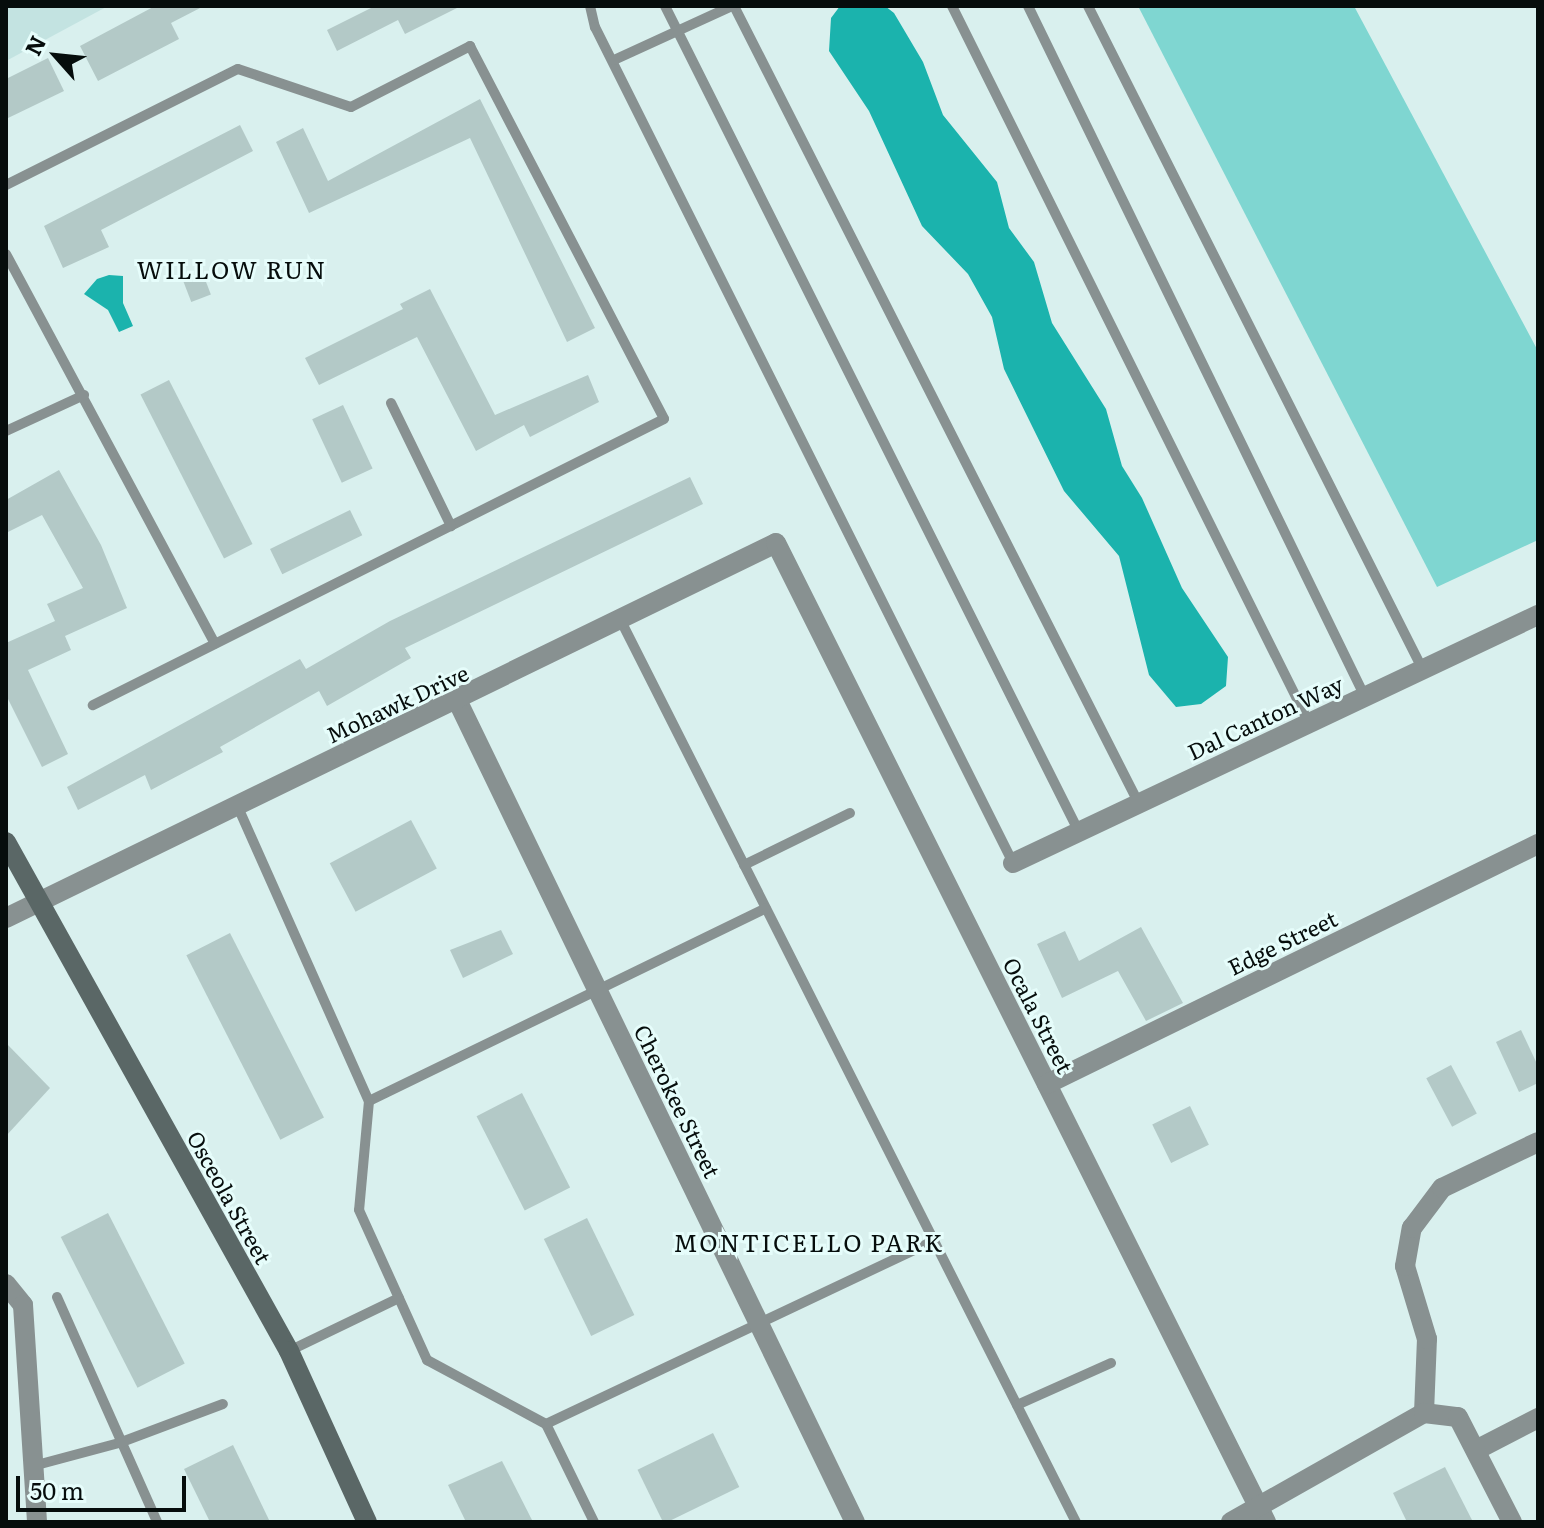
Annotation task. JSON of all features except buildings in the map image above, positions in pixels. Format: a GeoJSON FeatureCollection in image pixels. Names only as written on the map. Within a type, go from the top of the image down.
{"type":"FeatureCollection","features":[{"type":"Feature","properties":{"kind":"street","name":"Mohawk Drive"},"geometry":{"type":"LineString","coordinates":[[6,918],[236,803],[458,702],[776,543]]}},
{"type":"Feature","properties":{"kind":"street","name":"Ocala Street"},"geometry":{"type":"LineString","coordinates":[[776,543],[1262,1515]]}},
{"type":"Feature","properties":{"kind":"street","name":"Dal Canton Way"},"geometry":{"type":"LineString","coordinates":[[1013,863],[1538,615]]}},
{"type":"Feature","properties":{"kind":"street","name":"Cherokee Street"},"geometry":{"type":"LineString","coordinates":[[458,702],[855,1522]]}},
{"type":"Feature","properties":{"kind":"street","name":"Osceola Street"},"geometry":{"type":"LineString","coordinates":[[6,842],[37,903],[289,1351],[367,1522]]}},
{"type":"Feature","properties":{"kind":"street","name":"Edge Street"},"geometry":{"type":"LineString","coordinates":[[1047,1084],[1538,844]]}},
{"type":"Feature","properties":{"kind":"street"},"geometry":{"type":"LineString","coordinates":[[1424,1413],[1427,1339],[1405,1266],[1412,1228],[1442,1188],[1538,1142]]}},
{"type":"Feature","properties":{"kind":"street"},"geometry":{"type":"LineString","coordinates":[[6,1284],[23,1305],[37,1522]]}},
{"type":"Feature","properties":{"kind":"street"},"geometry":{"type":"LineString","coordinates":[[1231,1522],[1262,1515],[1424,1413],[1458,1417],[1478,1449],[1512,1522]]}},
{"type":"Feature","properties":{"kind":"street"},"geometry":{"type":"LineString","coordinates":[[1478,1449],[1538,1418]]}},
{"type":"Feature","properties":{"kind":"lane"},"geometry":{"type":"LineString","coordinates":[[590,6],[595,27],[1013,863]]}},
{"type":"Feature","properties":{"kind":"lane"},"geometry":{"type":"LineString","coordinates":[[665,6],[1079,832]]}},
{"type":"Feature","properties":{"kind":"lane"},"geometry":{"type":"LineString","coordinates":[[614,60],[733,6],[1139,804]]}},
{"type":"Feature","properties":{"kind":"lane"},"geometry":{"type":"LineString","coordinates":[[952,6],[1309,723]]}},
{"type":"Feature","properties":{"kind":"lane"},"geometry":{"type":"LineString","coordinates":[[1028,6],[1365,697]]}},
{"type":"Feature","properties":{"kind":"lane"},"geometry":{"type":"LineString","coordinates":[[1088,6],[1423,670]]}},
{"type":"Feature","properties":{"kind":"lane"},"geometry":{"type":"LineString","coordinates":[[6,185],[238,69],[351,107],[470,46],[664,419],[93,705]]}},
{"type":"Feature","properties":{"kind":"lane"},"geometry":{"type":"LineString","coordinates":[[6,254],[215,644]]}},
{"type":"Feature","properties":{"kind":"lane"},"geometry":{"type":"LineString","coordinates":[[6,431],[84,395]]}},
{"type":"Feature","properties":{"kind":"lane"},"geometry":{"type":"LineString","coordinates":[[391,403],[451,526]]}},
{"type":"Feature","properties":{"kind":"lane"},"geometry":{"type":"LineString","coordinates":[[621,621],[1076,1522]]}},
{"type":"Feature","properties":{"kind":"lane"},"geometry":{"type":"LineString","coordinates":[[236,803],[369,1101],[359,1210],[427,1360],[546,1424],[594,1522]]}},
{"type":"Feature","properties":{"kind":"lane"},"geometry":{"type":"LineString","coordinates":[[744,865],[850,813]]}},
{"type":"Feature","properties":{"kind":"lane"},"geometry":{"type":"LineString","coordinates":[[369,1101],[766,908]]}},
{"type":"Feature","properties":{"kind":"lane"},"geometry":{"type":"LineString","coordinates":[[546,1424],[760,1326],[934,1241]]}},
{"type":"Feature","properties":{"kind":"lane"},"geometry":{"type":"LineString","coordinates":[[57,1297],[119,1443],[157,1522]]}},
{"type":"Feature","properties":{"kind":"lane"},"geometry":{"type":"LineString","coordinates":[[289,1351],[399,1298]]}},
{"type":"Feature","properties":{"kind":"lane"},"geometry":{"type":"LineString","coordinates":[[1017,1405],[1111,1363]]}},
{"type":"Feature","properties":{"kind":"lane"},"geometry":{"type":"LineString","coordinates":[[33,1466],[119,1443],[223,1404]]}},
{"type":"Feature","properties":{"kind":"shaded area"},"geometry":{"type":"Polygon","coordinates":[[[6,6],[108,6],[6,61],[6,6]]]}},
{"type":"Feature","properties":{"kind":"shaded area"},"geometry":{"type":"Polygon","coordinates":[[[840,6],[885,6],[894,13],[923,62],[943,115],[997,182],[1009,228],[1034,262],[1052,323],[1106,409],[1122,466],[1142,498],[1182,588],[1228,657],[1226,686],[1201,704],[1176,707],[1149,675],[1119,556],[1064,491],[1004,369],[992,317],[968,274],[922,226],[869,111],[829,51],[831,18],[840,6]]]}},
{"type":"Feature","properties":{"kind":"shaded area"},"geometry":{"type":"Polygon","coordinates":[[[1138,6],[1354,6],[1538,351],[1538,540],[1437,587],[1138,6]]]}},
{"type":"Feature","properties":{"kind":"shaded area"},"geometry":{"type":"Polygon","coordinates":[[[109,275],[123,276],[123,303],[133,326],[119,332],[108,310],[84,294],[97,279],[109,275]]]}},
{"type":"Feature","properties":{"kind":"district","name":"WILLOW RUN"},"geometry":{"type":"Point","coordinates":[232,269]}},
{"type":"Feature","properties":{"kind":"district","name":"MONTICELLO PARK"},"geometry":{"type":"Point","coordinates":[809,1242]}}]}
